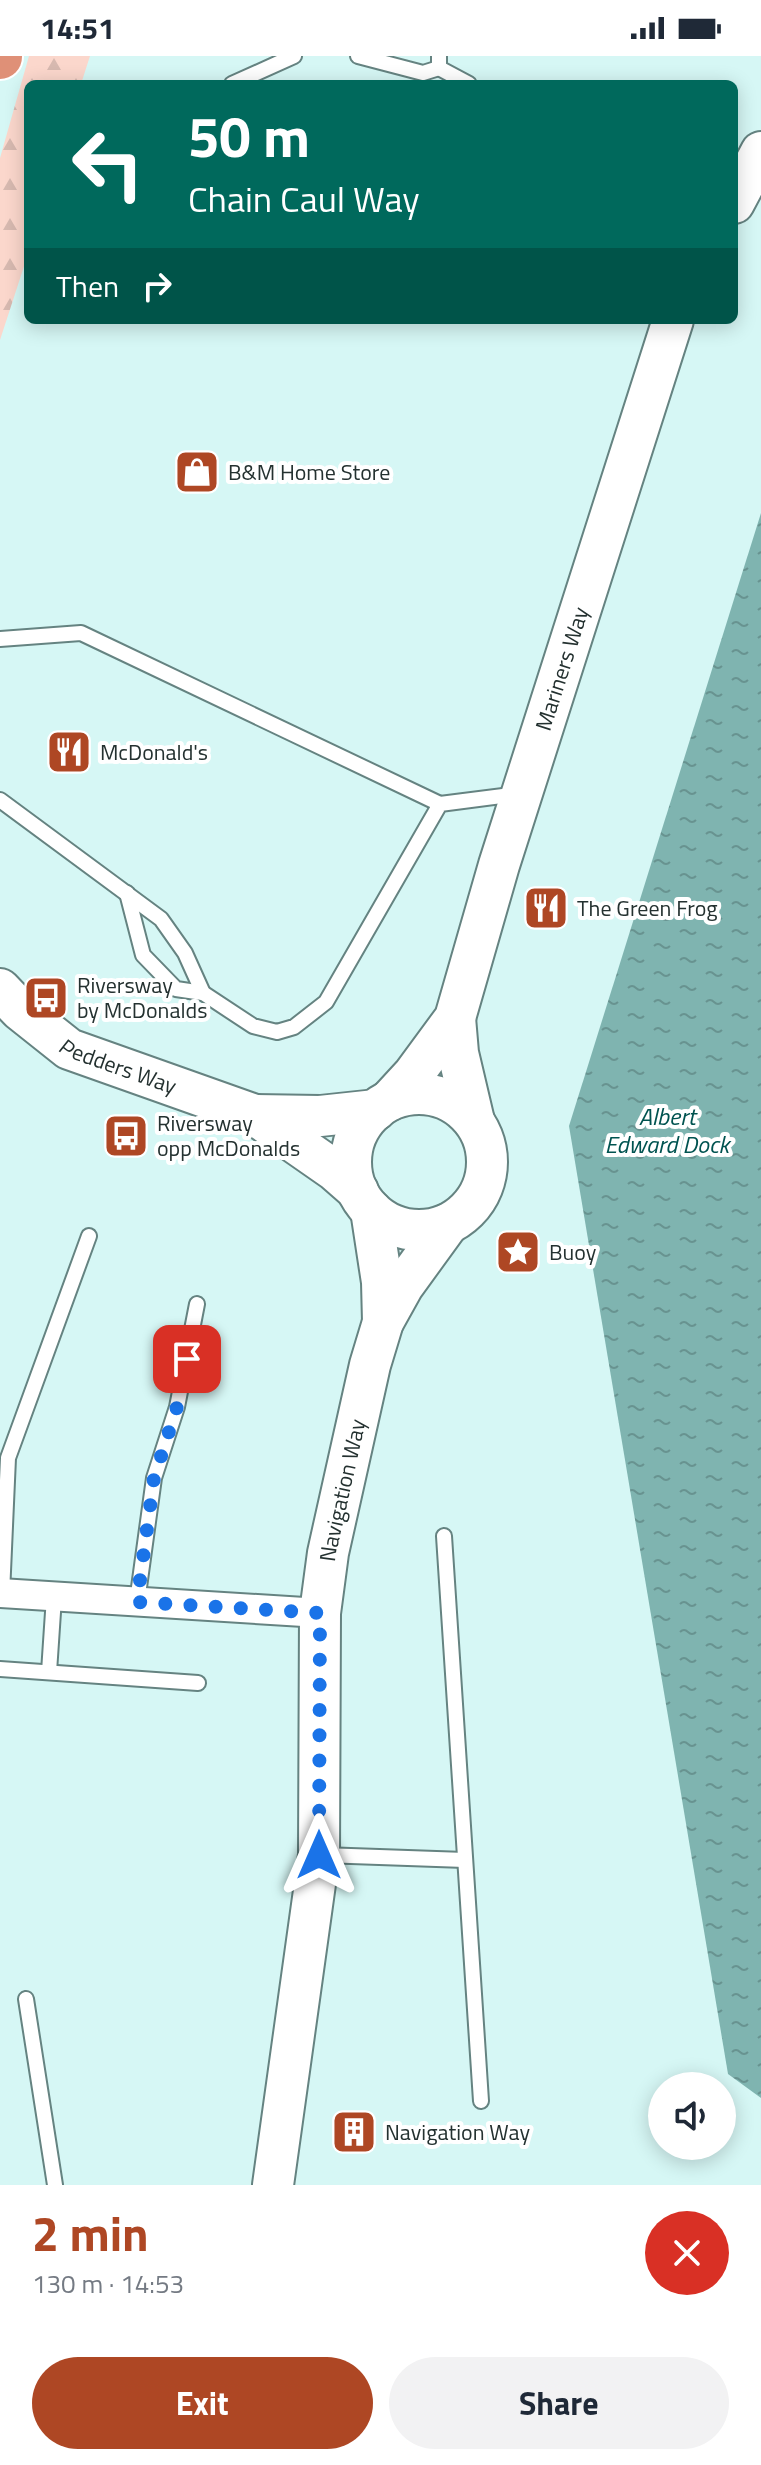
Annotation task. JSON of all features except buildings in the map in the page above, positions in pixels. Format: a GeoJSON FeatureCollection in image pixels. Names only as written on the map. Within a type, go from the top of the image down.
{"type":"FeatureCollection","features":[{"type":"Feature","properties":{"kind":"street"},"geometry":{"type":"LineString","coordinates":[[738,193],[761,152]]}},
{"type":"Feature","properties":{"kind":"street","name":"Mariners Way"},"geometry":{"type":"LineString","coordinates":[[383,1105],[413,1075],[455,1018],[522,793],[672,324]]}},
{"type":"Feature","properties":{"kind":"street","name":"Pedders Way"},"geometry":{"type":"LineString","coordinates":[[7,999],[69,1049],[255,1115],[334,1170],[364,1201]]}},
{"type":"Feature","properties":{"kind":"street","name":"Mariners Way"},"geometry":{"type":"LineString","coordinates":[[455,1018],[458,1053],[474,1121]]}},
{"type":"Feature","properties":{"kind":"street"},"geometry":{"type":"LineString","coordinates":[[413,1094],[437,1096],[458,1105],[474,1121],[484,1139],[487,1159],[485,1179],[478,1197],[448,1224],[428,1229],[407,1229],[387,1222],[364,1201],[352,1170],[353,1148],[361,1127],[383,1105],[413,1094]]}},
{"type":"Feature","properties":{"kind":"street","name":"Pedders Way"},"geometry":{"type":"LineString","coordinates":[[255,1115],[320,1116],[383,1105]]}},
{"type":"Feature","properties":{"kind":"street","name":"Navigation Way"},"geometry":{"type":"LineString","coordinates":[[364,1201],[382,1282],[383,1322]]}},
{"type":"Feature","properties":{"kind":"street","name":"Navigation Way"},"geometry":{"type":"LineString","coordinates":[[273,2185],[319,1855],[320,1613],[328,1553],[339,1495],[383,1322],[403,1286],[448,1224]]}},
{"type":"Feature","properties":{"kind":"street"},"geometry":{"type":"LineString","coordinates":[[1,1594],[320,1613]]}},
{"type":"Feature","properties":{"kind":"lane"},"geometry":{"type":"LineString","coordinates":[[241,80],[294,56]]}},
{"type":"Feature","properties":{"kind":"lane"},"geometry":{"type":"LineString","coordinates":[[358,56],[423,73],[439,62],[464,80]]}},
{"type":"Feature","properties":{"kind":"lane"},"geometry":{"type":"LineString","coordinates":[[0,639],[81,633],[440,804],[522,793]]}},
{"type":"Feature","properties":{"kind":"lane"},"geometry":{"type":"LineString","coordinates":[[0,800],[161,919],[185,953],[203,993]]}},
{"type":"Feature","properties":{"kind":"lane"},"geometry":{"type":"LineString","coordinates":[[127,892],[143,955],[176,989],[203,993],[253,1026],[277,1032],[294,1027],[326,1002],[440,804]]}},
{"type":"Feature","properties":{"kind":"lane"},"geometry":{"type":"LineString","coordinates":[[1,1594],[8,1458],[89,1236]]}},
{"type":"Feature","properties":{"kind":"lane"},"geometry":{"type":"LineString","coordinates":[[137,1602],[154,1478],[177,1407],[197,1304]]}},
{"type":"Feature","properties":{"kind":"lane"},"geometry":{"type":"LineString","coordinates":[[444,1536],[481,2101]]}},
{"type":"Feature","properties":{"kind":"lane"},"geometry":{"type":"LineString","coordinates":[[49,1672],[54,1597]]}},
{"type":"Feature","properties":{"kind":"lane"},"geometry":{"type":"LineString","coordinates":[[0,1669],[198,1683]]}},
{"type":"Feature","properties":{"kind":"lane"},"geometry":{"type":"LineString","coordinates":[[319,1855],[465,1860]]}},
{"type":"Feature","properties":{"kind":"lane"},"geometry":{"type":"LineString","coordinates":[[26,1999],[55,2185]]}},
{"type":"Feature","properties":{"kind":"green space"},"geometry":{"type":"Polygon","coordinates":[[[29,56],[90,56],[82,80],[24,80],[24,266],[0,340],[0,158],[29,56]]]}},
{"type":"Feature","properties":{"kind":"water","name":"Albert Edward Dock"},"geometry":{"type":"Polygon","coordinates":[[[761,513],[761,2098],[736,2080],[736,2072],[728,2072],[569,1126],[761,513]]]}},
{"type":"Feature","properties":{"kind":"place","name":"B&M Home Store"},"geometry":{"type":"Point","coordinates":[197,472]}},
{"type":"Feature","properties":{"kind":"place","name":"McDonald's"},"geometry":{"type":"Point","coordinates":[69,752]}},
{"type":"Feature","properties":{"kind":"place","name":"The Green Frog"},"geometry":{"type":"Point","coordinates":[546,908]}},
{"type":"Feature","properties":{"kind":"place","name":"Riversway by McDonalds"},"geometry":{"type":"Point","coordinates":[46,998]}},
{"type":"Feature","properties":{"kind":"place","name":"Riversway opp McDonalds"},"geometry":{"type":"Point","coordinates":[126,1136]}},
{"type":"Feature","properties":{"kind":"place","name":"Buoy"},"geometry":{"type":"Point","coordinates":[518,1252]}},
{"type":"Feature","properties":{"kind":"place","name":"Navigation Way"},"geometry":{"type":"Point","coordinates":[354,2132]}},
{"type":"Feature","properties":{"kind":"route"},"geometry":{"type":"LineString","coordinates":[[187,1359],[177,1407],[154,1478],[137,1602],[320,1613],[319,1855]]}}]}
